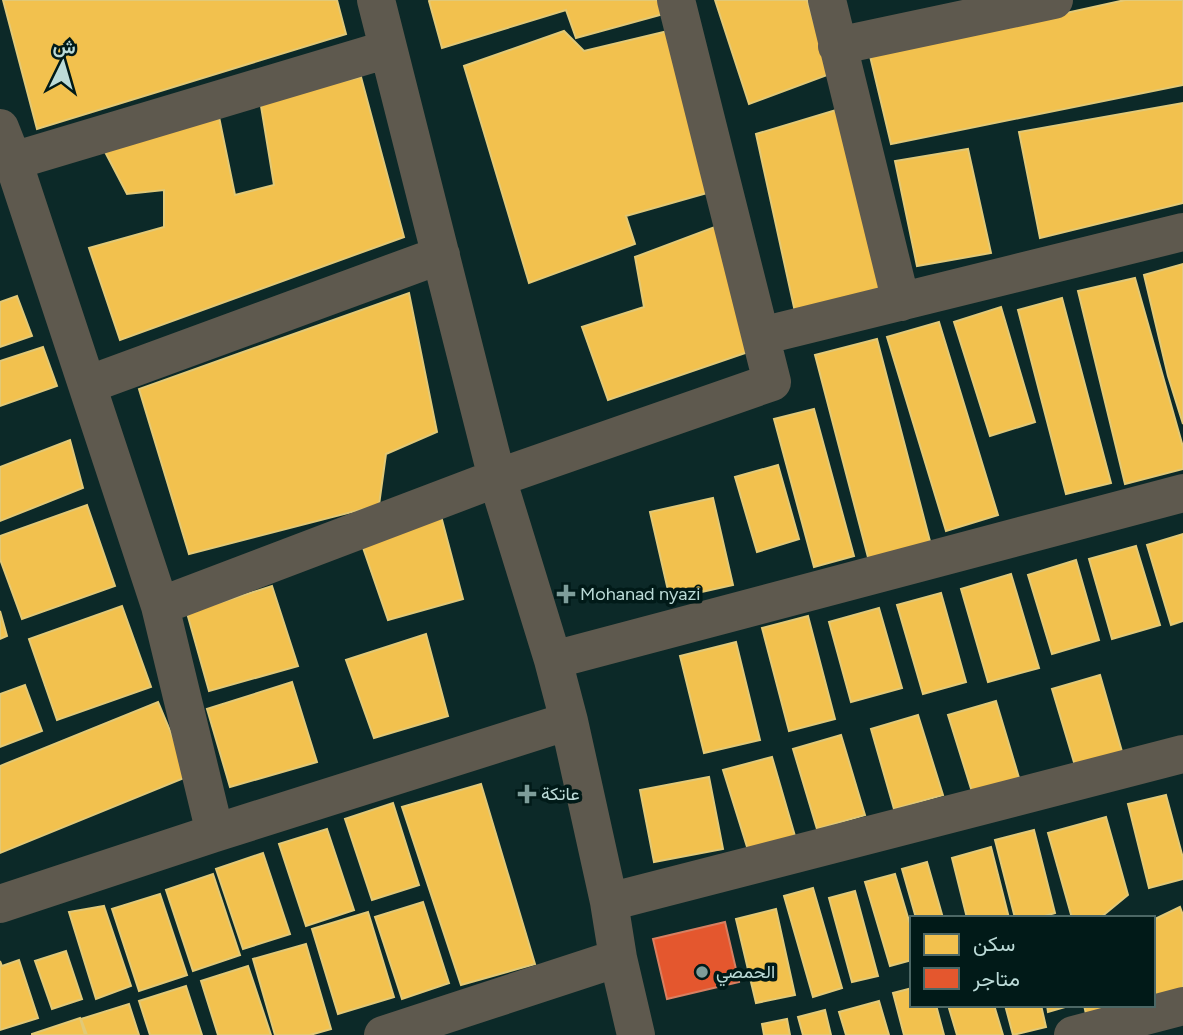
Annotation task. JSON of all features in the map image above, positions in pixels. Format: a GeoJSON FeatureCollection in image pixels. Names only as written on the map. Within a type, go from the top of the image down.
{"type":"FeatureCollection","features":[{"type":"Feature","properties":{"kind":"street"},"geometry":{"type":"LineString","coordinates":[[376,0],[497,478],[569,721],[636,1035]]}},
{"type":"Feature","properties":{"kind":"street"},"geometry":{"type":"LineString","coordinates":[[160,607],[497,478],[772,382],[676,0]]}},
{"type":"Feature","properties":{"kind":"street"},"geometry":{"type":"LineString","coordinates":[[827,0],[901,302]]}},
{"type":"Feature","properties":{"kind":"street"},"geometry":{"type":"LineString","coordinates":[[837,46],[1054,0]]}},
{"type":"Feature","properties":{"kind":"street"},"geometry":{"type":"LineString","coordinates":[[215,833],[160,607],[6,144],[388,48]]}},
{"type":"Feature","properties":{"kind":"street"},"geometry":{"type":"LineString","coordinates":[[761,336],[1183,232]]}},
{"type":"Feature","properties":{"kind":"street"},"geometry":{"type":"LineString","coordinates":[[87,385],[440,255]]}},
{"type":"Feature","properties":{"kind":"street"},"geometry":{"type":"LineString","coordinates":[[553,660],[1183,493]]}},
{"type":"Feature","properties":{"kind":"street"},"geometry":{"type":"LineString","coordinates":[[0,904],[569,721]]}},
{"type":"Feature","properties":{"kind":"street"},"geometry":{"type":"LineString","coordinates":[[609,901],[1183,754]]}},
{"type":"Feature","properties":{"kind":"street"},"geometry":{"type":"LineString","coordinates":[[383,1035],[618,958]]}},
{"type":"Feature","properties":{"kind":"street"},"geometry":{"type":"LineString","coordinates":[[1073,1035],[1183,1006]]}},
{"type":"Feature","properties":{"kind":"building: سكن"},"geometry":{"type":"Polygon","coordinates":[[[3,0],[337,0],[346,34],[37,129],[3,0]]]}},
{"type":"Feature","properties":{"kind":"building: سكن"},"geometry":{"type":"Polygon","coordinates":[[[663,0],[667,13],[576,38],[566,10],[442,48],[429,1],[663,0]]]}},
{"type":"Feature","properties":{"kind":"building: سكن"},"geometry":{"type":"Polygon","coordinates":[[[715,0],[807,0],[830,74],[749,104],[715,0]]]}},
{"type":"Feature","properties":{"kind":"building: سكن"},"geometry":{"type":"Polygon","coordinates":[[[1125,0],[1183,0],[1183,85],[891,144],[870,56],[1125,0]]]}},
{"type":"Feature","properties":{"kind":"building: سكن"},"geometry":{"type":"Polygon","coordinates":[[[672,30],[707,193],[626,216],[635,244],[529,283],[464,66],[564,31],[584,51],[672,30]]]}},
{"type":"Feature","properties":{"kind":"building: سكن"},"geometry":{"type":"Polygon","coordinates":[[[361,77],[404,237],[120,340],[89,248],[164,227],[164,190],[127,194],[102,146],[218,112],[235,195],[274,185],[260,100],[361,77]]]}},
{"type":"Feature","properties":{"kind":"building: سكن"},"geometry":{"type":"Polygon","coordinates":[[[1183,103],[1183,203],[1040,238],[1019,132],[1183,103]]]}},
{"type":"Feature","properties":{"kind":"building: سكن"},"geometry":{"type":"Polygon","coordinates":[[[836,110],[884,287],[795,312],[756,134],[836,110]]]}},
{"type":"Feature","properties":{"kind":"building: سكن"},"geometry":{"type":"Polygon","coordinates":[[[968,149],[991,253],[917,266],[895,161],[968,149]]]}},
{"type":"Feature","properties":{"kind":"building: سكن"},"geometry":{"type":"Polygon","coordinates":[[[720,225],[748,352],[608,400],[582,327],[644,307],[635,257],[720,225]]]}},
{"type":"Feature","properties":{"kind":"building: سكن"},"geometry":{"type":"Polygon","coordinates":[[[1183,264],[1183,424],[1168,376],[1144,275],[1183,264]]]}},
{"type":"Feature","properties":{"kind":"building: سكن"},"geometry":{"type":"Polygon","coordinates":[[[1135,278],[1183,447],[1183,469],[1125,484],[1078,291],[1135,278]]]}},
{"type":"Feature","properties":{"kind":"building: سكن"},"geometry":{"type":"Polygon","coordinates":[[[409,293],[437,432],[386,454],[379,505],[189,554],[139,389],[409,293]]]}},
{"type":"Feature","properties":{"kind":"building: سكن"},"geometry":{"type":"Polygon","coordinates":[[[17,296],[32,336],[0,347],[0,302],[17,296]]]}},
{"type":"Feature","properties":{"kind":"building: سكن"},"geometry":{"type":"Polygon","coordinates":[[[1062,298],[1111,483],[1066,494],[1018,310],[1062,298]]]}},
{"type":"Feature","properties":{"kind":"building: سكن"},"geometry":{"type":"Polygon","coordinates":[[[1001,307],[1035,422],[990,436],[954,322],[1001,307]]]}},
{"type":"Feature","properties":{"kind":"building: سكن"},"geometry":{"type":"Polygon","coordinates":[[[939,322],[998,515],[946,531],[887,337],[939,322]]]}},
{"type":"Feature","properties":{"kind":"building: سكن"},"geometry":{"type":"Polygon","coordinates":[[[877,339],[931,545],[869,561],[815,355],[877,339]]]}},
{"type":"Feature","properties":{"kind":"building: سكن"},"geometry":{"type":"Polygon","coordinates":[[[43,347],[57,386],[0,406],[0,361],[43,347]]]}},
{"type":"Feature","properties":{"kind":"building: سكن"},"geometry":{"type":"Polygon","coordinates":[[[814,409],[854,556],[814,567],[774,419],[814,409]]]}},
{"type":"Feature","properties":{"kind":"building: سكن"},"geometry":{"type":"Polygon","coordinates":[[[70,440],[83,488],[0,521],[0,467],[70,440]]]}},
{"type":"Feature","properties":{"kind":"building: سكن"},"geometry":{"type":"Polygon","coordinates":[[[778,465],[799,539],[757,552],[735,477],[778,465]]]}},
{"type":"Feature","properties":{"kind":"building: سكن"},"geometry":{"type":"Polygon","coordinates":[[[713,498],[733,585],[670,599],[650,512],[713,498]]]}},
{"type":"Feature","properties":{"kind":"building: سكن"},"geometry":{"type":"Polygon","coordinates":[[[87,505],[115,586],[22,619],[0,559],[0,536],[87,505]]]}},
{"type":"Feature","properties":{"kind":"building: سكن"},"geometry":{"type":"Polygon","coordinates":[[[441,516],[463,599],[388,620],[361,542],[441,516]]]}},
{"type":"Feature","properties":{"kind":"building: سكن"},"geometry":{"type":"Polygon","coordinates":[[[1183,534],[1183,621],[1171,625],[1147,545],[1183,534]]]}},
{"type":"Feature","properties":{"kind":"building: سكن"},"geometry":{"type":"Polygon","coordinates":[[[1136,546],[1160,625],[1112,639],[1089,559],[1136,546]]]}},
{"type":"Feature","properties":{"kind":"building: سكن"},"geometry":{"type":"Polygon","coordinates":[[[1076,560],[1099,640],[1052,654],[1028,575],[1076,560]]]}},
{"type":"Feature","properties":{"kind":"building: سكن"},"geometry":{"type":"Polygon","coordinates":[[[1011,574],[1039,668],[988,682],[961,589],[1011,574]]]}},
{"type":"Feature","properties":{"kind":"building: سكن"},"geometry":{"type":"Polygon","coordinates":[[[272,586],[298,666],[209,691],[187,613],[272,586]]]}},
{"type":"Feature","properties":{"kind":"building: سكن"},"geometry":{"type":"Polygon","coordinates":[[[941,593],[966,682],[923,694],[897,605],[941,593]]]}},
{"type":"Feature","properties":{"kind":"building: سكن"},"geometry":{"type":"Polygon","coordinates":[[[122,606],[151,687],[57,720],[29,639],[122,606]]]}},
{"type":"Feature","properties":{"kind":"building: سكن"},"geometry":{"type":"Polygon","coordinates":[[[879,608],[902,688],[851,702],[829,622],[879,608]]]}},
{"type":"Feature","properties":{"kind":"building: سكن"},"geometry":{"type":"Polygon","coordinates":[[[0,611],[7,636],[0,639],[0,611]]]}},
{"type":"Feature","properties":{"kind":"building: سكن"},"geometry":{"type":"Polygon","coordinates":[[[808,616],[835,719],[789,731],[762,628],[808,616]]]}},
{"type":"Feature","properties":{"kind":"building: سكن"},"geometry":{"type":"Polygon","coordinates":[[[426,634],[448,716],[374,738],[346,660],[426,634]]]}},
{"type":"Feature","properties":{"kind":"building: سكن"},"geometry":{"type":"Polygon","coordinates":[[[736,642],[760,740],[704,753],[680,656],[736,642]]]}},
{"type":"Feature","properties":{"kind":"building: سكن"},"geometry":{"type":"Polygon","coordinates":[[[1100,675],[1123,755],[1076,769],[1052,689],[1100,675]]]}},
{"type":"Feature","properties":{"kind":"building: سكن"},"geometry":{"type":"Polygon","coordinates":[[[292,682],[317,762],[230,787],[207,709],[292,682]]]}},
{"type":"Feature","properties":{"kind":"building: سكن"},"geometry":{"type":"Polygon","coordinates":[[[25,685],[42,731],[0,747],[0,694],[25,685]]]}},
{"type":"Feature","properties":{"kind":"building: سكن"},"geometry":{"type":"Polygon","coordinates":[[[996,701],[1020,781],[973,795],[948,715],[996,701]]]}},
{"type":"Feature","properties":{"kind":"building: سكن"},"geometry":{"type":"Polygon","coordinates":[[[158,702],[189,776],[0,853],[0,766],[158,702]]]}},
{"type":"Feature","properties":{"kind":"building: سكن"},"geometry":{"type":"Polygon","coordinates":[[[918,715],[943,795],[894,809],[871,729],[918,715]]]}},
{"type":"Feature","properties":{"kind":"building: سكن"},"geometry":{"type":"Polygon","coordinates":[[[841,735],[865,815],[817,829],[793,749],[841,735]]]}},
{"type":"Feature","properties":{"kind":"building: سكن"},"geometry":{"type":"Polygon","coordinates":[[[772,757],[795,836],[748,850],[723,770],[772,757]]]}},
{"type":"Feature","properties":{"kind":"building: سكن"},"geometry":{"type":"Polygon","coordinates":[[[709,777],[723,849],[654,862],[640,790],[709,777]]]}},
{"type":"Feature","properties":{"kind":"building: سكن"},"geometry":{"type":"Polygon","coordinates":[[[481,784],[535,964],[461,985],[402,807],[481,784]]]}},
{"type":"Feature","properties":{"kind":"building: سكن"},"geometry":{"type":"Polygon","coordinates":[[[1166,795],[1183,858],[1183,879],[1149,888],[1128,804],[1166,795]]]}},
{"type":"Feature","properties":{"kind":"building: سكن"},"geometry":{"type":"Polygon","coordinates":[[[393,803],[419,885],[372,900],[345,819],[393,803]]]}},
{"type":"Feature","properties":{"kind":"building: سكن"},"geometry":{"type":"Polygon","coordinates":[[[1106,817],[1128,895],[1102,916],[1071,916],[1048,833],[1106,817]]]}},
{"type":"Feature","properties":{"kind":"building: سكن"},"geometry":{"type":"Polygon","coordinates":[[[327,829],[354,910],[306,926],[279,844],[327,829]]]}},
{"type":"Feature","properties":{"kind":"building: سكن"},"geometry":{"type":"Polygon","coordinates":[[[1034,830],[1055,913],[1045,916],[1014,916],[995,840],[1034,830]]]}},
{"type":"Feature","properties":{"kind":"building: سكن"},"geometry":{"type":"Polygon","coordinates":[[[991,847],[1008,916],[966,916],[952,858],[991,847]]]}},
{"type":"Feature","properties":{"kind":"building: سكن"},"geometry":{"type":"Polygon","coordinates":[[[263,853],[290,934],[243,949],[216,869],[263,853]]]}},
{"type":"Feature","properties":{"kind":"building: سكن"},"geometry":{"type":"Polygon","coordinates":[[[927,862],[942,916],[915,916],[902,869],[927,862]]]}},
{"type":"Feature","properties":{"kind":"building: سكن"},"geometry":{"type":"Polygon","coordinates":[[[213,874],[240,955],[193,971],[166,890],[213,874]]]}},
{"type":"Feature","properties":{"kind":"building: سكن"},"geometry":{"type":"Polygon","coordinates":[[[895,874],[910,924],[910,961],[890,966],[865,882],[895,874]]]}},
{"type":"Feature","properties":{"kind":"building: سكن"},"geometry":{"type":"Polygon","coordinates":[[[813,888],[842,988],[813,997],[784,896],[813,888]]]}},
{"type":"Feature","properties":{"kind":"building: سكن"},"geometry":{"type":"Polygon","coordinates":[[[855,891],[878,976],[852,982],[829,898],[855,891]]]}},
{"type":"Feature","properties":{"kind":"building: سكن"},"geometry":{"type":"Polygon","coordinates":[[[160,894],[187,975],[139,991],[112,909],[160,894]]]}},
{"type":"Feature","properties":{"kind":"building: سكن"},"geometry":{"type":"Polygon","coordinates":[[[423,902],[449,983],[402,999],[375,917],[423,902]]]}},
{"type":"Feature","properties":{"kind":"building: سكن"},"geometry":{"type":"Polygon","coordinates":[[[104,906],[131,986],[96,999],[69,912],[104,906]]]}},
{"type":"Feature","properties":{"kind":"building: سكن"},"geometry":{"type":"Polygon","coordinates":[[[1180,907],[1183,915],[1183,993],[1155,1001],[1155,919],[1180,907]]]}},
{"type":"Feature","properties":{"kind":"building: سكن"},"geometry":{"type":"Polygon","coordinates":[[[776,909],[795,995],[756,1003],[736,919],[776,909]]]}},
{"type":"Feature","properties":{"kind":"building: سكن"},"geometry":{"type":"Polygon","coordinates":[[[368,912],[394,997],[338,1014],[312,929],[368,912]]]}},
{"type":"Feature","properties":{"kind":"building: سكن"},"geometry":{"type":"Polygon","coordinates":[[[306,944],[331,1029],[310,1035],[275,1035],[253,959],[306,944]]]}},
{"type":"Feature","properties":{"kind":"building: سكن"},"geometry":{"type":"Polygon","coordinates":[[[66,951],[82,999],[52,1009],[35,961],[66,951]]]}},
{"type":"Feature","properties":{"kind":"building: سكن"},"geometry":{"type":"Polygon","coordinates":[[[19,960],[38,1018],[0,1030],[0,961],[2,966],[19,960]]]}},
{"type":"Feature","properties":{"kind":"building: سكن"},"geometry":{"type":"Polygon","coordinates":[[[248,966],[271,1035],[218,1035],[201,981],[248,966]]]}},
{"type":"Feature","properties":{"kind":"building: سكن"},"geometry":{"type":"Polygon","coordinates":[[[186,986],[202,1035],[150,1035],[139,1001],[186,986]]]}},
{"type":"Feature","properties":{"kind":"building: سكن"},"geometry":{"type":"Polygon","coordinates":[[[910,989],[910,1007],[937,1007],[944,1035],[904,1035],[893,993],[910,989]]]}},
{"type":"Feature","properties":{"kind":"building: سكن"},"geometry":{"type":"Polygon","coordinates":[[[879,1001],[889,1035],[846,1035],[839,1012],[879,1001]]]}},
{"type":"Feature","properties":{"kind":"building: سكن"},"geometry":{"type":"Polygon","coordinates":[[[129,1004],[139,1035],[87,1035],[81,1019],[129,1004]]]}},
{"type":"Feature","properties":{"kind":"building: سكن"},"geometry":{"type":"Polygon","coordinates":[[[949,1007],[995,1007],[1003,1035],[957,1035],[949,1007]]]}},
{"type":"Feature","properties":{"kind":"building: سكن"},"geometry":{"type":"Polygon","coordinates":[[[1006,1007],[1041,1007],[1046,1027],[1013,1035],[1006,1007]]]}},
{"type":"Feature","properties":{"kind":"building: سكن"},"geometry":{"type":"Polygon","coordinates":[[[1047,1007],[1065,1007],[1048,1012],[1047,1007]]]}},
{"type":"Feature","properties":{"kind":"building: سكن"},"geometry":{"type":"Polygon","coordinates":[[[1084,1007],[1137,1007],[1088,1023],[1084,1007]]]}},
{"type":"Feature","properties":{"kind":"building: سكن"},"geometry":{"type":"Polygon","coordinates":[[[825,1010],[831,1035],[803,1035],[798,1017],[825,1010]]]}},
{"type":"Feature","properties":{"kind":"building: سكن"},"geometry":{"type":"Polygon","coordinates":[[[80,1018],[85,1035],[32,1035],[32,1034],[80,1018]]]}},
{"type":"Feature","properties":{"kind":"building: سكن"},"geometry":{"type":"Polygon","coordinates":[[[787,1019],[790,1035],[764,1035],[762,1024],[787,1019]]]}},
{"type":"Feature","properties":{"kind":"building: متاجر"},"geometry":{"type":"Polygon","coordinates":[[[725,922],[739,982],[667,999],[653,939],[725,922]]]}},
{"type":"Feature","properties":{"kind":"place","name":"Mohanad nyazi"},"geometry":{"type":"Point","coordinates":[566,594]}},
{"type":"Feature","properties":{"kind":"place","name":"عاتكة"},"geometry":{"type":"Point","coordinates":[527,794]}},
{"type":"Feature","properties":{"kind":"place","name":"الحمصي"},"geometry":{"type":"Point","coordinates":[702,972]}}]}
